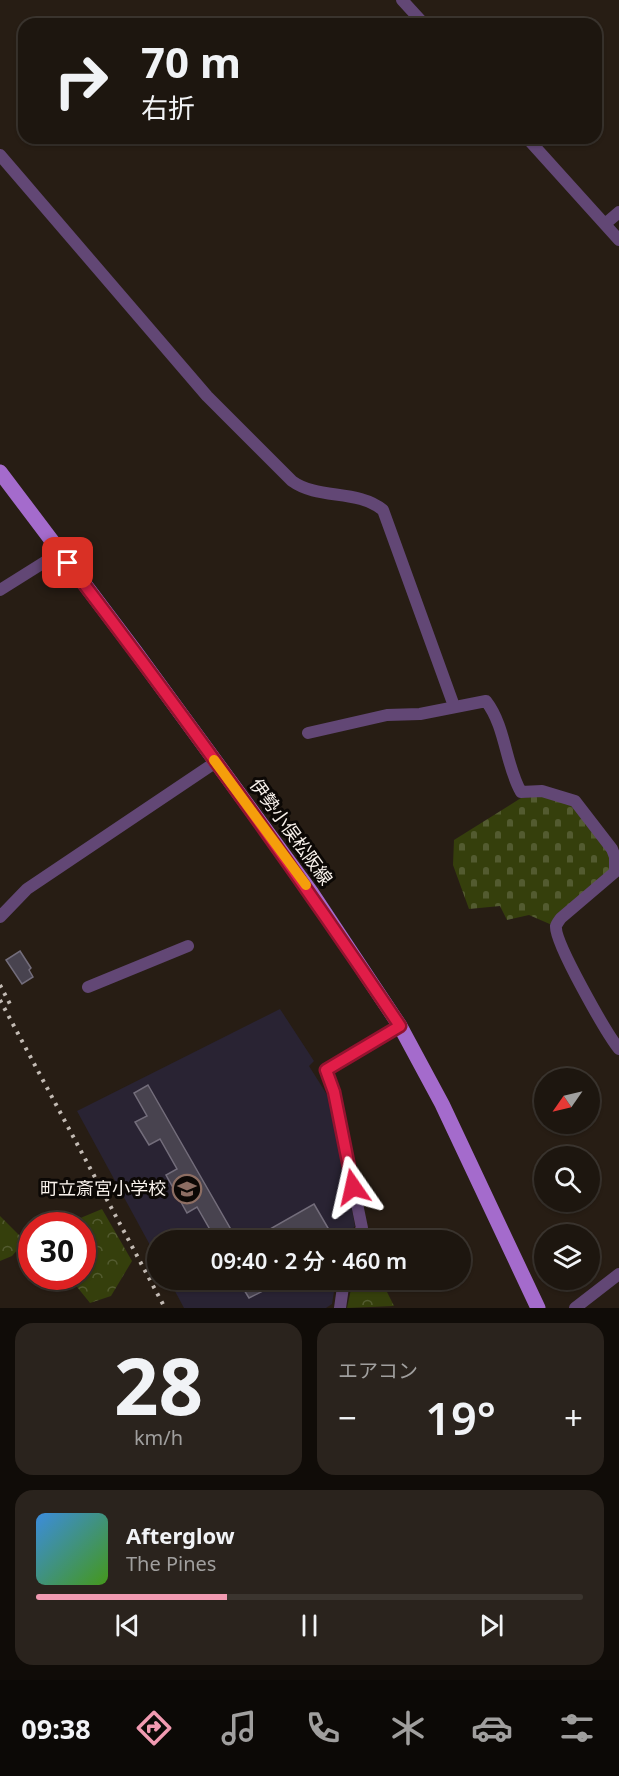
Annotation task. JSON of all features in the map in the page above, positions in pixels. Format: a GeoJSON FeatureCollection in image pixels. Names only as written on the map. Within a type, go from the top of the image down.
{"type":"FeatureCollection","features":[{"type":"Feature","properties":{"kind":"main road","name":"伊勢小俣松阪線"},"geometry":{"type":"LineString","coordinates":[[0,472],[311,892],[400,1026],[442,1104],[536,1308]]}},
{"type":"Feature","properties":{"kind":"street"},"geometry":{"type":"LineString","coordinates":[[402,0],[418,18]]}},
{"type":"Feature","properties":{"kind":"street"},"geometry":{"type":"LineString","coordinates":[[532,144],[619,240]]}},
{"type":"Feature","properties":{"kind":"street"},"geometry":{"type":"LineString","coordinates":[[0,155],[207,396],[292,481],[302,488],[352,497],[376,504],[383,510],[454,706]]}},
{"type":"Feature","properties":{"kind":"street"},"geometry":{"type":"LineString","coordinates":[[605,224],[619,212]]}},
{"type":"Feature","properties":{"kind":"street"},"geometry":{"type":"LineString","coordinates":[[0,590],[59,553]]}},
{"type":"Feature","properties":{"kind":"street"},"geometry":{"type":"LineString","coordinates":[[308,733],[387,715],[420,714],[486,701],[494,712],[515,781],[521,792],[542,791],[575,801],[612,849],[615,857],[615,872],[561,918],[556,926],[558,937],[573,970],[619,1049]]}},
{"type":"Feature","properties":{"kind":"street"},"geometry":{"type":"LineString","coordinates":[[0,916],[27,889],[216,762]]}},
{"type":"Feature","properties":{"kind":"street"},"geometry":{"type":"LineString","coordinates":[[88,987],[188,946]]}},
{"type":"Feature","properties":{"kind":"street"},"geometry":{"type":"LineString","coordinates":[[361,1230],[334,1092],[326,1070],[400,1026]]}},
{"type":"Feature","properties":{"kind":"street"},"geometry":{"type":"LineString","coordinates":[[575,1308],[619,1274]]}},
{"type":"Feature","properties":{"kind":"street"},"geometry":{"type":"LineString","coordinates":[[340,1308],[343,1290]]}},
{"type":"Feature","properties":{"kind":"shaded area"},"geometry":{"type":"Polygon","coordinates":[[[280,1009],[314,1061],[309,1066],[331,1101],[355,1226],[352,1230],[147,1230],[147,1240],[77,1111],[280,1009]]]}},
{"type":"Feature","properties":{"kind":"shaded area"},"geometry":{"type":"Polygon","coordinates":[[[174,1290],[334,1290],[332,1304],[326,1308],[184,1308],[174,1290]]]}},
{"type":"Feature","properties":{"kind":"green space"},"geometry":{"type":"Polygon","coordinates":[[[543,795],[575,805],[610,851],[613,868],[552,925],[529,915],[507,920],[500,906],[469,909],[453,865],[454,840],[521,798],[543,795]]]}},
{"type":"Feature","properties":{"kind":"green space"},"geometry":{"type":"Polygon","coordinates":[[[102,1209],[132,1261],[111,1296],[90,1303],[80,1290],[96,1290],[95,1212],[102,1209]]]}},
{"type":"Feature","properties":{"kind":"green space"},"geometry":{"type":"Polygon","coordinates":[[[0,1216],[18,1234],[18,1249],[12,1256],[0,1261],[0,1216]]]}},
{"type":"Feature","properties":{"kind":"green space"},"geometry":{"type":"Polygon","coordinates":[[[351,1290],[386,1290],[394,1306],[347,1308],[351,1290]]]}},
{"type":"Feature","properties":{"kind":"building"},"geometry":{"type":"Polygon","coordinates":[[[20,951],[31,968],[29,970],[33,977],[22,984],[6,960],[20,951]]]}},
{"type":"Feature","properties":{"kind":"building"},"geometry":{"type":"Polygon","coordinates":[[[148,1085],[231,1230],[210,1230],[197,1207],[187,1213],[166,1175],[177,1169],[160,1139],[149,1145],[135,1122],[147,1116],[134,1093],[148,1085]]]}},
{"type":"Feature","properties":{"kind":"building"},"geometry":{"type":"Polygon","coordinates":[[[314,1204],[329,1230],[268,1230],[314,1204]]]}},
{"type":"Feature","properties":{"kind":"building"},"geometry":{"type":"Polygon","coordinates":[[[244,1290],[265,1290],[249,1298],[244,1290]]]}},
{"type":"Feature","properties":{"kind":"railway"},"geometry":{"type":"LineString","coordinates":[[0,985],[11,1006]]}},
{"type":"Feature","properties":{"kind":"railway"},"geometry":{"type":"LineString","coordinates":[[0,1000],[165,1308]]}},
{"type":"Feature","properties":{"kind":"slow traffic"},"geometry":{"type":"LineString","coordinates":[[214,760],[306,885]]}},
{"type":"Feature","properties":{"kind":"place","name":"町立斎宮小学校"},"geometry":{"type":"Point","coordinates":[187,1189]}},
{"type":"Feature","properties":{"kind":"route"},"geometry":{"type":"LineString","coordinates":[[68,563],[164,689],[311,892],[400,1026],[326,1070],[334,1092],[353,1187]]}}]}
